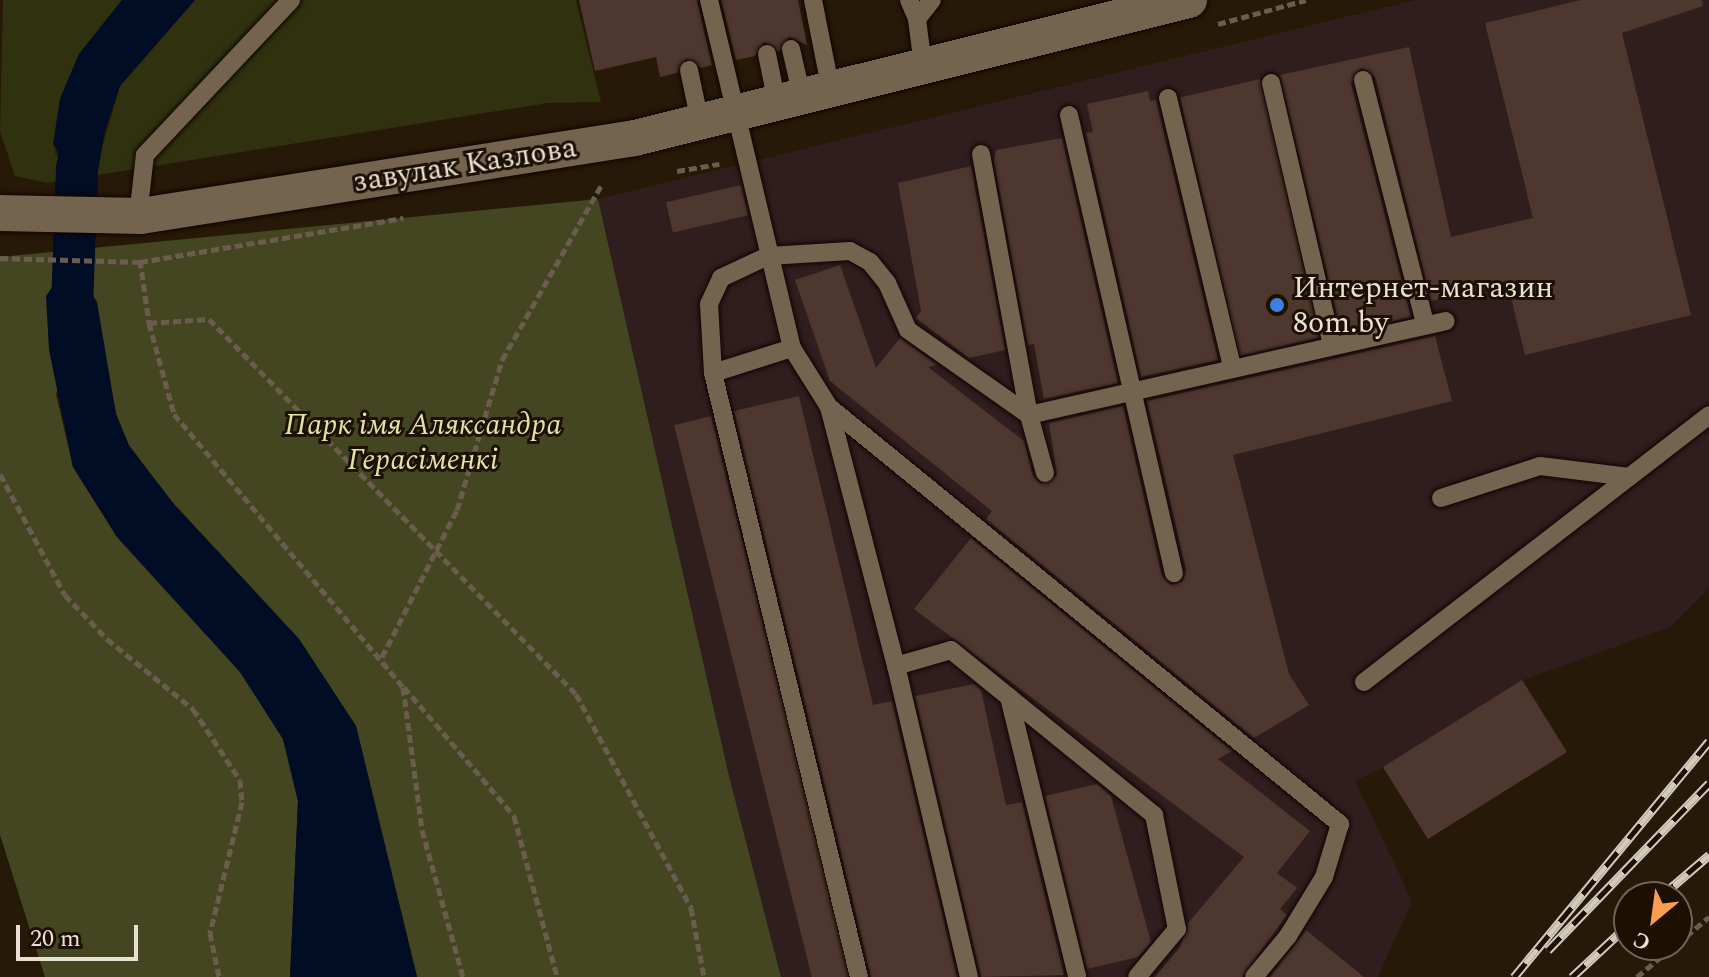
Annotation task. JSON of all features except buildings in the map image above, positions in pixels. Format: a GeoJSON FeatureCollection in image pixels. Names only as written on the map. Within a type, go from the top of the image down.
{"type":"FeatureCollection","features":[{"type":"Feature","properties":{"kind":"street","name":"завулак Казлова"},"geometry":{"type":"LineString","coordinates":[[15,215],[138,216],[635,138],[1189,0]]}},
{"type":"Feature","properties":{"kind":"lane"},"geometry":{"type":"LineString","coordinates":[[138,216],[145,155],[291,0]]}},
{"type":"Feature","properties":{"kind":"lane"},"geometry":{"type":"LineString","coordinates":[[709,0],[717,118]]}},
{"type":"Feature","properties":{"kind":"lane"},"geometry":{"type":"LineString","coordinates":[[804,97],[813,0]]}},
{"type":"Feature","properties":{"kind":"lane"},"geometry":{"type":"LineString","coordinates":[[909,0],[917,19],[923,66]]}},
{"type":"Feature","properties":{"kind":"lane"},"geometry":{"type":"LineString","coordinates":[[917,19],[932,0]]}},
{"type":"Feature","properties":{"kind":"lane"},"geometry":{"type":"LineString","coordinates":[[791,49],[804,97]]}},
{"type":"Feature","properties":{"kind":"lane"},"geometry":{"type":"LineString","coordinates":[[767,54],[804,97]]}},
{"type":"Feature","properties":{"kind":"lane"},"geometry":{"type":"LineString","coordinates":[[689,70],[717,118],[768,256],[792,348],[829,407],[896,666],[969,977]]}},
{"type":"Feature","properties":{"kind":"lane"},"geometry":{"type":"LineString","coordinates":[[1363,80],[1425,324]]}},
{"type":"Feature","properties":{"kind":"lane"},"geometry":{"type":"LineString","coordinates":[[1271,83],[1332,345]]}},
{"type":"Feature","properties":{"kind":"lane"},"geometry":{"type":"LineString","coordinates":[[1168,98],[1232,367]]}},
{"type":"Feature","properties":{"kind":"lane"},"geometry":{"type":"LineString","coordinates":[[1069,115],[1174,573]]}},
{"type":"Feature","properties":{"kind":"lane"},"geometry":{"type":"LineString","coordinates":[[981,154],[1029,415],[1045,473]]}},
{"type":"Feature","properties":{"kind":"lane"},"geometry":{"type":"LineString","coordinates":[[859,977],[713,373],[709,304],[721,278],[768,256],[850,251],[870,262],[887,283],[908,330],[1029,415],[1133,389],[1446,321]]}},
{"type":"Feature","properties":{"kind":"lane"},"geometry":{"type":"LineString","coordinates":[[713,373],[792,348]]}},
{"type":"Feature","properties":{"kind":"lane"},"geometry":{"type":"LineString","coordinates":[[829,407],[1340,824],[1324,877],[1288,936],[1254,977]]}},
{"type":"Feature","properties":{"kind":"lane"},"geometry":{"type":"LineString","coordinates":[[1364,682],[1709,415]]}},
{"type":"Feature","properties":{"kind":"lane"},"geometry":{"type":"LineString","coordinates":[[1441,498],[1540,466],[1629,477]]}},
{"type":"Feature","properties":{"kind":"lane"},"geometry":{"type":"LineString","coordinates":[[896,666],[951,650],[1154,815],[1177,929],[1137,977]]}},
{"type":"Feature","properties":{"kind":"lane"},"geometry":{"type":"LineString","coordinates":[[1009,697],[1077,977]]}},
{"type":"Feature","properties":{"kind":"path"},"geometry":{"type":"LineString","coordinates":[[382,657],[457,510],[502,360],[602,184]]}},
{"type":"Feature","properties":{"kind":"path"},"geometry":{"type":"LineString","coordinates":[[138,216],[140,262],[149,323],[174,414],[514,816],[557,977]]}},
{"type":"Feature","properties":{"kind":"path"},"geometry":{"type":"LineString","coordinates":[[0,258],[140,262]]}},
{"type":"Feature","properties":{"kind":"path"},"geometry":{"type":"LineString","coordinates":[[149,323],[209,319],[576,694],[691,908],[704,977]]}},
{"type":"Feature","properties":{"kind":"path"},"geometry":{"type":"LineString","coordinates":[[0,474],[65,595],[107,639],[193,709],[240,780],[242,802],[210,933],[219,977]]}},
{"type":"Feature","properties":{"kind":"path"},"geometry":{"type":"LineString","coordinates":[[403,687],[422,830],[463,977]]}},
{"type":"Feature","properties":{"kind":"path"},"geometry":{"type":"LineString","coordinates":[[1693,930],[1709,917]]}},
{"type":"Feature","properties":{"kind":"path"},"geometry":{"type":"LineString","coordinates":[[1637,977],[1656,961]]}},
{"type":"Feature","properties":{"kind":"shaded area"},"geometry":{"type":"Polygon","coordinates":[[[1415,0],[1709,0],[1709,588],[1670,627],[1523,680],[1567,752],[1427,838],[1383,767],[1355,781],[1412,901],[1378,977],[781,977],[729,776],[598,199],[1415,0]]]}},
{"type":"Feature","properties":{"kind":"green space"},"geometry":{"type":"Polygon","coordinates":[[[3,0],[122,0],[79,54],[60,99],[55,153],[60,160],[86,168],[99,157],[120,86],[195,0],[576,0],[601,102],[548,103],[47,183],[15,176],[0,131],[3,0]]]}},
{"type":"Feature","properties":{"kind":"green space","name":"Парк імя Аляксандра Герасіменкі"},"geometry":{"type":"Polygon","coordinates":[[[598,199],[729,776],[781,977],[417,977],[356,726],[299,639],[173,503],[129,445],[116,414],[92,290],[56,394],[73,467],[117,537],[240,672],[283,739],[298,801],[290,977],[45,977],[0,835],[0,257],[598,199]]]}},
{"type":"Feature","properties":{"kind":"water"},"geometry":{"type":"Polygon","coordinates":[[[122,0],[195,0],[120,86],[94,165],[67,166],[53,144],[60,99],[79,54],[122,0]]]}},
{"type":"Feature","properties":{"kind":"water"},"geometry":{"type":"Polygon","coordinates":[[[58,279],[83,281],[97,302],[116,414],[129,446],[173,503],[299,639],[356,726],[417,977],[290,977],[298,801],[283,739],[240,672],[117,537],[73,467],[49,350],[46,296],[58,279]]]}},
{"type":"Feature","properties":{"kind":"waterway"},"geometry":{"type":"LineString","coordinates":[[71,334],[77,169],[87,113]]}},
{"type":"Feature","properties":{"kind":"railway"},"geometry":{"type":"LineString","coordinates":[[1514,977],[1709,741]]}},
{"type":"Feature","properties":{"kind":"railway"},"geometry":{"type":"LineString","coordinates":[[1548,950],[1709,783]]}},
{"type":"Feature","properties":{"kind":"railway"},"geometry":{"type":"LineString","coordinates":[[1679,881],[1709,855]]}},
{"type":"Feature","properties":{"kind":"railway"},"geometry":{"type":"LineString","coordinates":[[1572,977],[1613,939]]}},
{"type":"Feature","properties":{"kind":"place","name":"Интернет-магазин 8om.by"},"geometry":{"type":"Point","coordinates":[1277,305]}}]}
